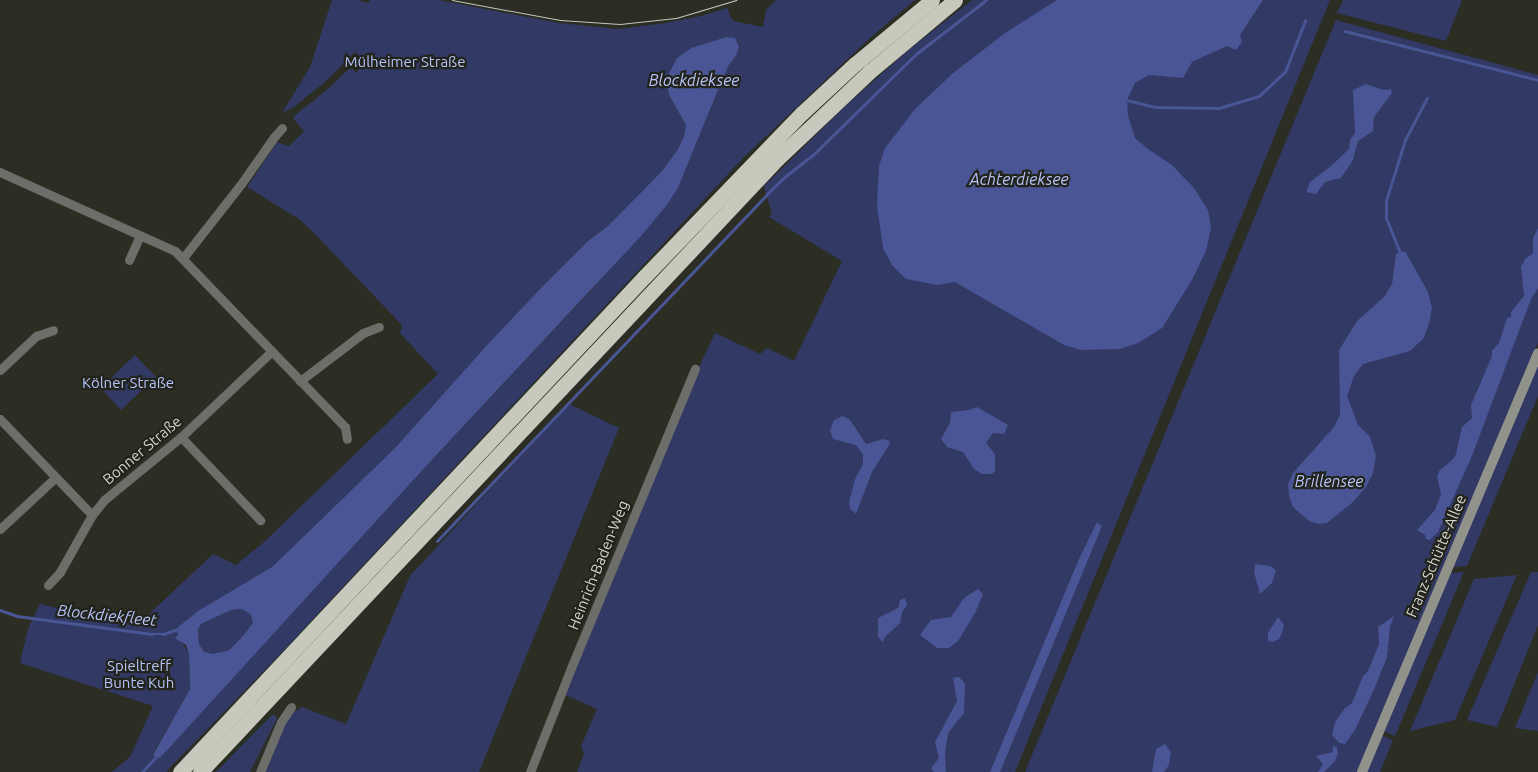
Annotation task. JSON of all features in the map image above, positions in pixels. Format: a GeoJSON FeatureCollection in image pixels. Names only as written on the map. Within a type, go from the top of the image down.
{"type":"FeatureCollection","features":[{"type":"Feature","properties":{"kind":"highway"},"geometry":{"type":"LineString","coordinates":[[180,772],[769,146],[855,64],[932,0]]}},
{"type":"Feature","properties":{"kind":"highway"},"geometry":{"type":"LineString","coordinates":[[200,772],[770,166],[869,72],[956,0]]}},
{"type":"Feature","properties":{"kind":"main road","name":"Franz-Schütte-Allee"},"geometry":{"type":"LineString","coordinates":[[1362,772],[1538,352]]}},
{"type":"Feature","properties":{"kind":"street"},"geometry":{"type":"LineString","coordinates":[[183,258],[282,128]]}},
{"type":"Feature","properties":{"kind":"street"},"geometry":{"type":"LineString","coordinates":[[0,172],[165,246],[183,258],[344,427],[347,439]]}},
{"type":"Feature","properties":{"kind":"street"},"geometry":{"type":"LineString","coordinates":[[129,260],[140,235]]}},
{"type":"Feature","properties":{"kind":"street"},"geometry":{"type":"LineString","coordinates":[[300,381],[363,333],[380,327]]}},
{"type":"Feature","properties":{"kind":"street"},"geometry":{"type":"LineString","coordinates":[[0,370],[36,336],[53,330]]}},
{"type":"Feature","properties":{"kind":"street","name":"Bonner Straße"},"geometry":{"type":"LineString","coordinates":[[48,585],[60,572],[92,515],[104,500],[181,436],[272,351]]}},
{"type":"Feature","properties":{"kind":"street","name":"Heinrich-Baden-Weg"},"geometry":{"type":"LineString","coordinates":[[530,772],[695,369]]}},
{"type":"Feature","properties":{"kind":"street"},"geometry":{"type":"LineString","coordinates":[[0,419],[92,515]]}},
{"type":"Feature","properties":{"kind":"street"},"geometry":{"type":"LineString","coordinates":[[181,436],[260,520]]}},
{"type":"Feature","properties":{"kind":"street"},"geometry":{"type":"LineString","coordinates":[[0,529],[56,477]]}},
{"type":"Feature","properties":{"kind":"street"},"geometry":{"type":"LineString","coordinates":[[260,772],[281,722],[291,707]]}},
{"type":"Feature","properties":{"kind":"green space"},"geometry":{"type":"Polygon","coordinates":[[[332,0],[358,0],[368,3],[370,0],[438,0],[559,23],[618,29],[666,23],[701,16],[727,8],[733,21],[763,27],[766,10],[776,0],[915,0],[870,38],[745,156],[285,649],[166,772],[112,772],[130,757],[153,706],[20,663],[28,629],[40,604],[78,613],[147,616],[213,554],[236,565],[264,542],[438,374],[400,333],[402,325],[312,231],[299,219],[247,187],[277,142],[289,146],[304,131],[293,118],[294,116],[328,89],[351,67],[356,73],[359,69],[356,65],[361,60],[354,53],[326,81],[294,107],[282,113],[310,67],[332,0]],[[726,37],[691,48],[677,58],[669,73],[667,85],[669,95],[686,125],[684,136],[678,149],[662,171],[608,226],[588,241],[541,288],[395,448],[272,567],[187,619],[181,640],[189,654],[190,689],[153,754],[160,757],[430,462],[595,286],[678,188],[720,85],[729,65],[736,56],[726,37]]]}},
{"type":"Feature","properties":{"kind":"green space"},"geometry":{"type":"Polygon","coordinates":[[[972,0],[1330,0],[1015,772],[577,772],[584,754],[581,746],[597,709],[563,694],[681,405],[715,333],[760,354],[767,348],[794,361],[842,261],[769,217],[772,214],[764,186],[841,110],[907,51],[972,0]]]}},
{"type":"Feature","properties":{"kind":"green space"},"geometry":{"type":"Polygon","coordinates":[[[1343,0],[1462,0],[1446,41],[1337,13],[1343,0]]]}},
{"type":"Feature","properties":{"kind":"green space"},"geometry":{"type":"Polygon","coordinates":[[[1336,20],[1538,75],[1538,343],[1358,772],[1025,772],[1336,20]]]}},
{"type":"Feature","properties":{"kind":"green space","name":"Kölner Straße"},"geometry":{"type":"Polygon","coordinates":[[[135,355],[156,377],[121,410],[101,388],[135,355]]]}},
{"type":"Feature","properties":{"kind":"green space"},"geometry":{"type":"Polygon","coordinates":[[[1538,362],[1538,396],[1467,566],[1452,567],[1538,362]]]}},
{"type":"Feature","properties":{"kind":"green space"},"geometry":{"type":"Polygon","coordinates":[[[569,404],[619,428],[479,772],[264,772],[285,723],[292,713],[302,707],[346,724],[410,576],[569,404]]]}},
{"type":"Feature","properties":{"kind":"green space"},"geometry":{"type":"Polygon","coordinates":[[[1464,572],[1395,736],[1383,731],[1449,573],[1464,572]]]}},
{"type":"Feature","properties":{"kind":"green space"},"geometry":{"type":"Polygon","coordinates":[[[1531,572],[1538,572],[1538,625],[1497,727],[1467,720],[1531,572]]]}},
{"type":"Feature","properties":{"kind":"green space"},"geometry":{"type":"Polygon","coordinates":[[[1517,575],[1455,720],[1410,731],[1474,579],[1517,575]]]}},
{"type":"Feature","properties":{"kind":"green space"},"geometry":{"type":"Polygon","coordinates":[[[242,609],[251,615],[253,623],[242,637],[229,650],[213,654],[204,652],[199,644],[198,628],[201,624],[231,610],[242,609]]]}},
{"type":"Feature","properties":{"kind":"green space"},"geometry":{"type":"Polygon","coordinates":[[[1538,672],[1538,731],[1515,728],[1538,672]]]}},
{"type":"Feature","properties":{"kind":"green space"},"geometry":{"type":"Polygon","coordinates":[[[273,714],[277,718],[250,772],[216,772],[273,714]]]}},
{"type":"Feature","properties":{"kind":"green space"},"geometry":{"type":"Polygon","coordinates":[[[1381,735],[1393,740],[1380,772],[1366,772],[1381,735]]]}},
{"type":"Feature","properties":{"kind":"water","name":"Achterdieksee"},"geometry":{"type":"Polygon","coordinates":[[[1057,0],[1263,0],[1240,35],[1242,42],[1236,50],[1227,46],[1192,62],[1183,78],[1149,75],[1135,83],[1127,100],[1128,116],[1135,138],[1172,165],[1194,188],[1208,210],[1211,228],[1206,251],[1192,280],[1162,328],[1138,343],[1120,349],[1081,350],[1064,345],[955,282],[938,285],[906,279],[892,265],[883,248],[877,206],[879,166],[885,148],[916,108],[952,74],[1005,33],[1057,0]]]}},
{"type":"Feature","properties":{"kind":"water","name":"Blockdieksee"},"geometry":{"type":"Polygon","coordinates":[[[726,37],[735,38],[739,47],[720,85],[678,188],[666,206],[642,235],[430,462],[160,758],[153,755],[190,689],[189,654],[186,645],[175,638],[178,635],[177,628],[198,611],[272,567],[395,448],[541,288],[588,241],[608,226],[662,171],[678,149],[684,136],[686,125],[669,95],[667,85],[669,73],[677,58],[691,48],[726,37]],[[242,609],[231,610],[201,624],[198,629],[199,644],[204,652],[213,654],[229,650],[253,623],[251,615],[242,609]]]}},
{"type":"Feature","properties":{"kind":"water"},"geometry":{"type":"Polygon","coordinates":[[[1366,84],[1383,90],[1391,89],[1392,93],[1374,117],[1373,131],[1358,141],[1353,160],[1341,178],[1325,182],[1316,194],[1306,192],[1310,182],[1349,149],[1350,140],[1355,133],[1353,90],[1366,84]]]}},
{"type":"Feature","properties":{"kind":"water"},"geometry":{"type":"Polygon","coordinates":[[[1538,228],[1538,288],[1531,299],[1472,456],[1438,532],[1430,540],[1426,539],[1425,535],[1417,530],[1435,510],[1441,494],[1437,477],[1439,471],[1456,454],[1462,427],[1472,418],[1471,405],[1492,356],[1492,351],[1499,343],[1507,318],[1511,317],[1511,312],[1524,296],[1521,267],[1525,259],[1533,253],[1533,238],[1538,228]]]}},
{"type":"Feature","properties":{"kind":"water","name":"Brillensee"},"geometry":{"type":"Polygon","coordinates":[[[1405,251],[1428,292],[1432,308],[1429,324],[1423,339],[1410,351],[1363,364],[1354,376],[1347,396],[1358,425],[1370,437],[1376,456],[1373,473],[1366,487],[1353,502],[1327,523],[1318,524],[1309,521],[1293,507],[1289,496],[1288,484],[1293,473],[1334,427],[1340,415],[1339,350],[1357,321],[1384,297],[1392,284],[1396,254],[1405,251]]]}},
{"type":"Feature","properties":{"kind":"water"},"geometry":{"type":"Polygon","coordinates":[[[977,407],[1008,425],[1004,434],[993,433],[986,443],[995,454],[995,471],[992,474],[982,474],[974,469],[963,452],[947,447],[941,439],[950,423],[951,412],[977,407]]]}},
{"type":"Feature","properties":{"kind":"water"},"geometry":{"type":"Polygon","coordinates":[[[843,416],[850,420],[866,444],[883,439],[890,441],[872,472],[856,514],[850,509],[849,502],[855,479],[863,464],[863,454],[856,445],[833,439],[830,430],[834,420],[843,416]]]}},
{"type":"Feature","properties":{"kind":"water"},"geometry":{"type":"Polygon","coordinates":[[[1097,522],[1102,526],[1000,772],[990,772],[1079,559],[1097,522]]]}},
{"type":"Feature","properties":{"kind":"water"},"geometry":{"type":"Polygon","coordinates":[[[1255,564],[1270,566],[1276,570],[1272,583],[1260,594],[1254,572],[1255,564]]]}},
{"type":"Feature","properties":{"kind":"water"},"geometry":{"type":"Polygon","coordinates":[[[978,589],[983,594],[975,613],[958,641],[949,648],[937,648],[920,635],[931,620],[951,617],[964,598],[978,589]]]}},
{"type":"Feature","properties":{"kind":"water"},"geometry":{"type":"Polygon","coordinates":[[[905,598],[907,605],[902,612],[900,623],[885,637],[883,642],[878,637],[878,618],[898,608],[900,600],[905,598]]]}},
{"type":"Feature","properties":{"kind":"water"},"geometry":{"type":"Polygon","coordinates":[[[1394,616],[1390,627],[1387,657],[1376,685],[1355,730],[1345,744],[1339,743],[1332,735],[1335,722],[1345,708],[1352,703],[1363,676],[1368,671],[1379,644],[1378,627],[1394,616]]]}},
{"type":"Feature","properties":{"kind":"water"},"geometry":{"type":"Polygon","coordinates":[[[1278,617],[1284,625],[1282,633],[1279,639],[1273,642],[1268,641],[1268,633],[1278,617]]]}},
{"type":"Feature","properties":{"kind":"water"},"geometry":{"type":"Polygon","coordinates":[[[959,677],[965,684],[964,713],[948,733],[945,753],[946,772],[934,772],[931,768],[939,758],[935,742],[957,701],[953,678],[959,677]]]}},
{"type":"Feature","properties":{"kind":"water"},"geometry":{"type":"Polygon","coordinates":[[[1165,744],[1171,752],[1169,765],[1164,772],[1152,772],[1156,749],[1165,744]]]}},
{"type":"Feature","properties":{"kind":"water"},"geometry":{"type":"Polygon","coordinates":[[[1333,746],[1337,747],[1338,754],[1335,761],[1324,772],[1318,772],[1323,764],[1316,756],[1333,752],[1333,746]]]}},
{"type":"Feature","properties":{"kind":"waterway"},"geometry":{"type":"LineString","coordinates":[[437,541],[767,194],[787,175],[814,154],[916,54],[986,0]]}},
{"type":"Feature","properties":{"kind":"waterway"},"geometry":{"type":"LineString","coordinates":[[1127,100],[1155,107],[1219,108],[1259,96],[1285,72],[1305,21]]}},
{"type":"Feature","properties":{"kind":"waterway"},"geometry":{"type":"LineString","coordinates":[[1345,31],[1538,80]]}},
{"type":"Feature","properties":{"kind":"waterway"},"geometry":{"type":"LineString","coordinates":[[1400,253],[1386,218],[1386,201],[1405,140],[1427,98]]}},
{"type":"Feature","properties":{"kind":"waterway","name":"Blockdiekfleet"},"geometry":{"type":"LineString","coordinates":[[0,610],[17,616],[152,634],[163,634],[178,629]]}},
{"type":"Feature","properties":{"kind":"waterway","name":"Blockdiekfleet"},"geometry":{"type":"LineString","coordinates":[[142,772],[158,755]]}},
{"type":"Feature","properties":{"kind":"tram line"},"geometry":{"type":"LineString","coordinates":[[452,0],[560,20],[620,24],[676,18],[736,0]]}},
{"type":"Feature","properties":{"kind":"park label","name":"Mülheimer Straße"},"geometry":{"type":"Point","coordinates":[405,62]}},
{"type":"Feature","properties":{"kind":"park label","name":"Spieltreff Bunte Kuh"},"geometry":{"type":"Point","coordinates":[139,674]}}]}
